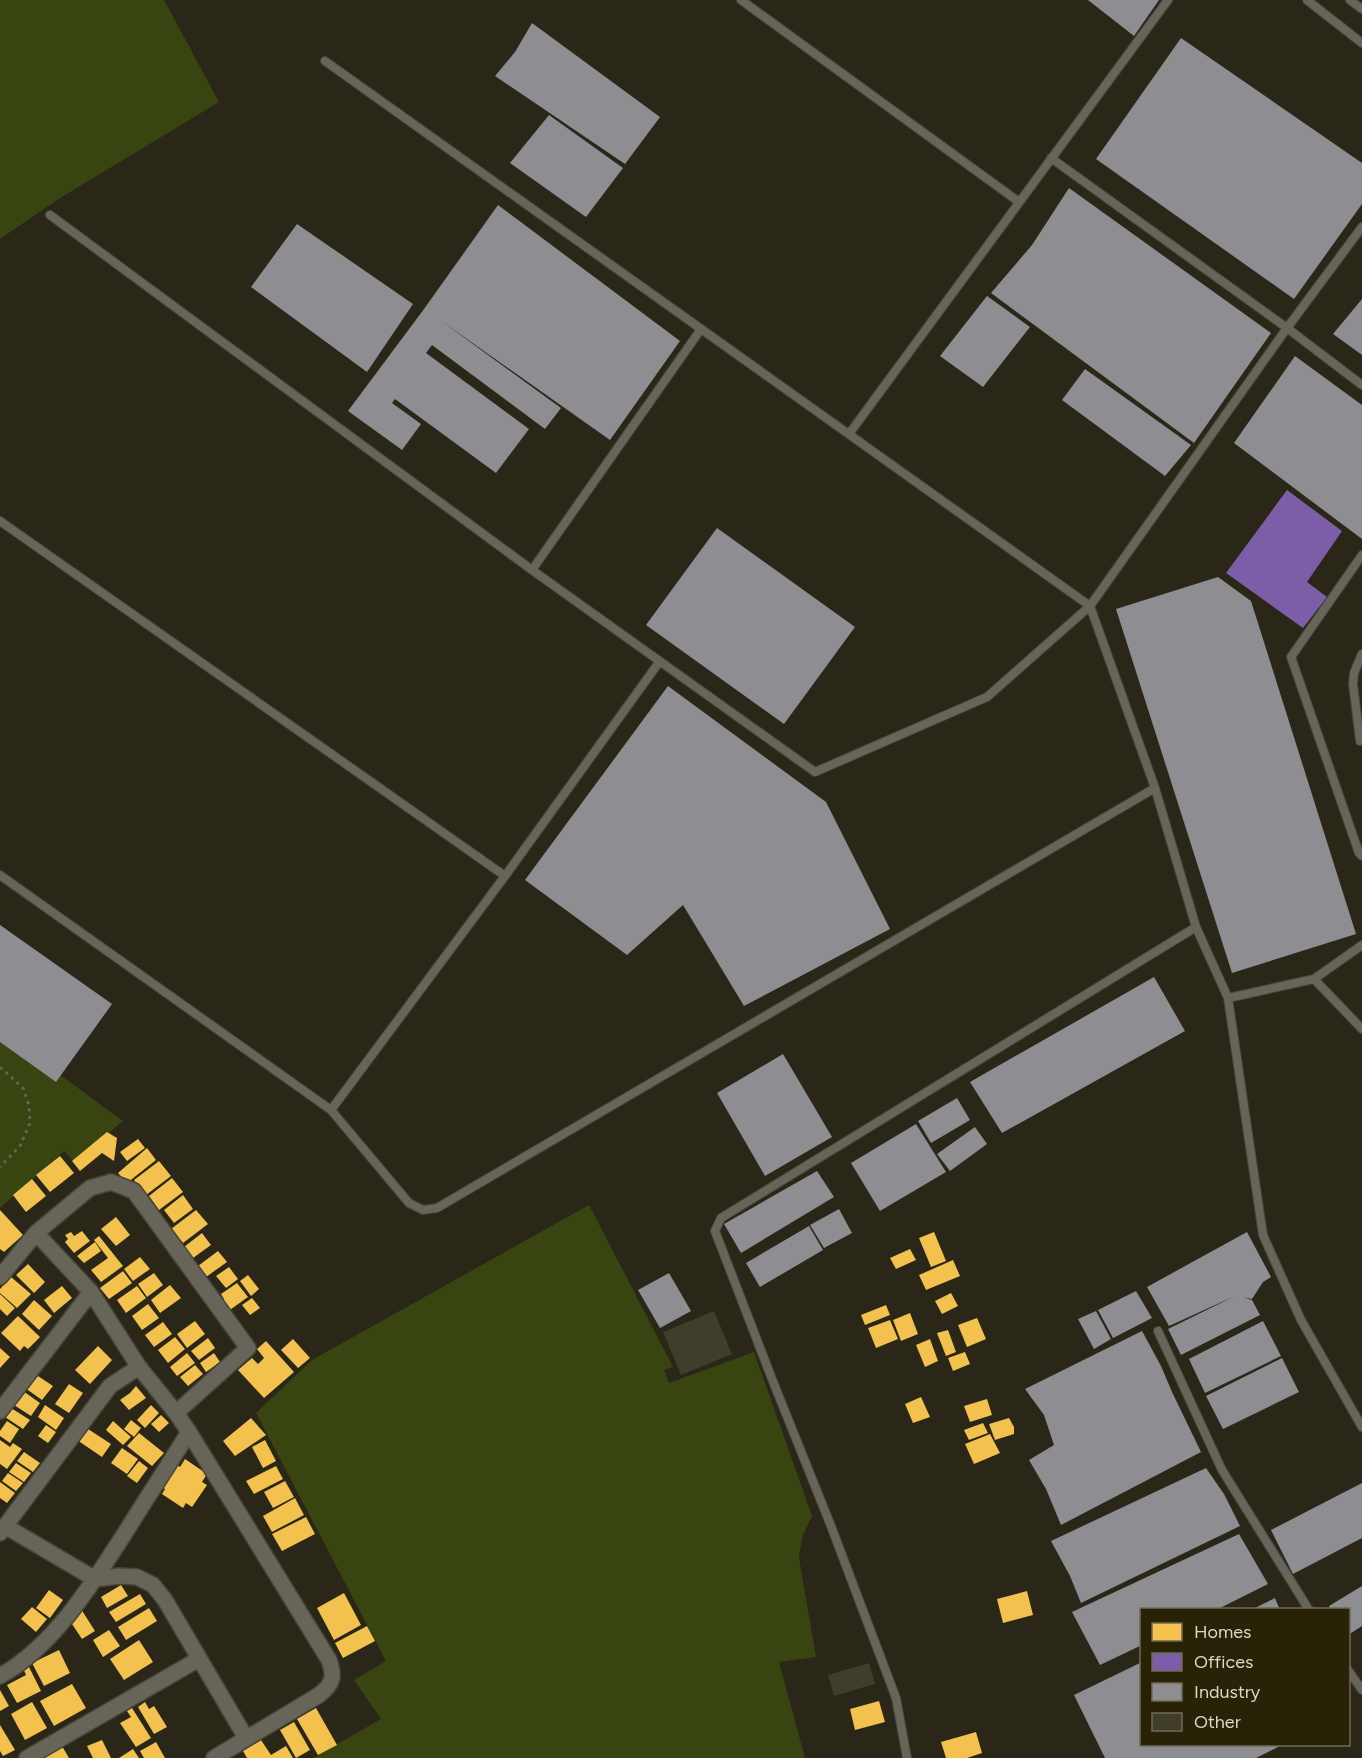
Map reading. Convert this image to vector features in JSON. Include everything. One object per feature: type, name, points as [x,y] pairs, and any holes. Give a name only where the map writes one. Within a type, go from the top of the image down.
[{"type":"street","points":[[0,1276],[36,1233],[90,1188],[111,1182],[134,1191],[248,1348],[176,1413]]},
{"type":"street","points":[[36,1233],[91,1292],[140,1367],[189,1432],[333,1669],[332,1680],[327,1689],[319,1695],[214,1758]]},
{"type":"street","points":[[0,1411],[91,1292]]},
{"type":"street","points":[[140,1367],[110,1386],[3,1529],[95,1579],[119,1575],[137,1577],[153,1585],[165,1600],[246,1738]]},
{"type":"street","points":[[0,1676],[18,1666],[58,1627],[95,1579],[189,1432]]},
{"type":"street","points":[[27,1758],[199,1659]]},
{"type":"lane","points":[[741,0],[1019,202]]},
{"type":"lane","points":[[849,434],[1168,0]]},
{"type":"lane","points":[[1307,0],[1362,43]]},
{"type":"lane","points":[[1350,0],[1362,9]]},
{"type":"lane","points":[[325,61],[1090,606],[1155,788],[1197,927],[1228,998],[1263,1235],[1301,1320],[1362,1427]]},
{"type":"lane","points":[[1051,158],[1287,328],[1362,385]]},
{"type":"lane","points":[[50,215],[532,570],[815,772],[987,697],[1090,606],[1287,328],[1362,227]]},
{"type":"lane","points":[[532,570],[701,328]]},
{"type":"lane","points":[[0,521],[505,876]]},
{"type":"lane","points":[[1362,555],[1291,657],[1359,853],[1362,856]]},
{"type":"lane","points":[[1360,741],[1353,684],[1354,673],[1362,654]]},
{"type":"lane","points":[[331,1110],[505,876],[660,661]]},
{"type":"lane","points":[[0,875],[331,1110],[409,1203],[423,1210],[437,1208],[1155,788]]},
{"type":"lane","points":[[907,1758],[896,1698],[836,1537],[715,1231],[720,1218],[1197,927]]},
{"type":"lane","points":[[1228,998],[1314,979],[1362,945]]},
{"type":"lane","points":[[1314,979],[1362,1029]]},
{"type":"lane","points":[[1158,1331],[1222,1470],[1308,1608]]},
{"type":"lane","points":[[1350,1673],[1362,1690]]},
{"type":"path","points":[[0,1067],[22,1088],[29,1105],[30,1123],[20,1146],[0,1167]]},
{"type":"green space","points":[[0,0],[164,0],[219,102],[57,200],[0,239]]},
{"type":"green space","points":[[0,1031],[123,1121],[74,1162],[64,1151],[0,1208]]},
{"type":"green space","points":[[589,1205],[673,1367],[664,1370],[669,1383],[754,1352],[812,1516],[802,1537],[799,1558],[816,1657],[779,1662],[805,1758],[313,1758],[381,1719],[354,1680],[386,1661],[256,1413],[312,1360]]},
{"type":"building: Homes","points":[[107,1132],[117,1138],[114,1161],[102,1153],[80,1171],[72,1161]]},
{"type":"building: Homes","points":[[138,1139],[145,1148],[127,1161],[120,1152]]},
{"type":"building: Homes","points":[[147,1148],[156,1160],[127,1183],[118,1173]]},
{"type":"building: Homes","points":[[60,1156],[74,1173],[50,1192],[36,1175]]},
{"type":"building: Homes","points":[[159,1161],[171,1176],[146,1195],[134,1180]]},
{"type":"building: Homes","points":[[172,1178],[183,1192],[159,1210],[149,1196]]},
{"type":"building: Homes","points":[[32,1179],[46,1196],[26,1212],[13,1195]]},
{"type":"building: Homes","points":[[183,1195],[193,1209],[174,1223],[164,1210]]},
{"type":"building: Homes","points":[[0,1210],[23,1235],[4,1252],[0,1249]]},
{"type":"building: Homes","points":[[196,1210],[208,1224],[183,1243],[171,1229]]},
{"type":"building: Homes","points":[[116,1217],[130,1235],[116,1246],[101,1229]]},
{"type":"building: Homes","points":[[82,1231],[90,1241],[74,1253],[65,1242],[68,1239],[65,1235],[71,1232],[74,1236]]},
{"type":"building: Homes","points":[[934,1232],[946,1261],[931,1267],[919,1238]]},
{"type":"building: Homes","points":[[202,1233],[211,1245],[193,1258],[184,1247]]},
{"type":"building: Homes","points":[[99,1236],[123,1266],[101,1282],[91,1270],[108,1258],[94,1240]]},
{"type":"building: Homes","points":[[95,1242],[101,1251],[84,1263],[77,1256]]},
{"type":"building: Homes","points":[[910,1249],[916,1260],[896,1269],[890,1258]]},
{"type":"building: Homes","points":[[218,1251],[227,1262],[206,1277],[198,1266]]},
{"type":"building: Homes","points":[[140,1257],[150,1269],[133,1281],[124,1269]]},
{"type":"building: Homes","points":[[953,1260],[960,1276],[926,1290],[919,1275]]},
{"type":"building: Homes","points":[[28,1264],[45,1282],[34,1293],[16,1275]]},
{"type":"building: Homes","points":[[229,1267],[238,1279],[226,1288],[216,1276]]},
{"type":"building: Homes","points":[[123,1271],[132,1283],[109,1299],[100,1288]]},
{"type":"building: Homes","points":[[154,1273],[163,1285],[147,1297],[138,1284]]},
{"type":"building: Homes","points":[[248,1275],[259,1289],[251,1296],[240,1281]]},
{"type":"building: Homes","points":[[11,1277],[31,1294],[17,1308],[0,1293],[0,1289]]},
{"type":"building: Homes","points":[[237,1283],[248,1297],[227,1312],[219,1303],[224,1299],[221,1294]]},
{"type":"building: Homes","points":[[170,1285],[181,1298],[160,1313],[151,1300]]},
{"type":"building: Homes","points":[[62,1286],[72,1298],[54,1313],[44,1300]]},
{"type":"building: Homes","points":[[137,1286],[146,1298],[126,1313],[117,1300]]},
{"type":"building: Homes","points":[[951,1293],[958,1306],[942,1314],[935,1301]]},
{"type":"building: Homes","points":[[0,1294],[15,1308],[7,1316],[0,1309]]},
{"type":"building: Homes","points":[[252,1298],[260,1308],[250,1315],[242,1305]]},
{"type":"building: Homes","points":[[34,1300],[52,1316],[39,1330],[22,1314]]},
{"type":"building: Homes","points":[[148,1304],[159,1318],[142,1330],[132,1316]]},
{"type":"building: Homes","points":[[886,1305],[890,1315],[865,1325],[861,1315]]},
{"type":"building: Homes","points":[[910,1313],[918,1334],[901,1341],[893,1320]]},
{"type":"building: Homes","points":[[18,1316],[40,1337],[28,1349],[24,1346],[20,1351],[1,1333]]},
{"type":"building: Homes","points":[[977,1318],[986,1339],[967,1347],[958,1325]]},
{"type":"building: Homes","points":[[890,1320],[898,1339],[876,1348],[868,1328]]},
{"type":"building: Homes","points":[[195,1321],[205,1334],[187,1348],[177,1334]]},
{"type":"building: Homes","points":[[163,1322],[172,1334],[154,1347],[145,1335]]},
{"type":"building: Homes","points":[[948,1330],[956,1352],[946,1356],[937,1333]]},
{"type":"building: Homes","points":[[175,1337],[185,1349],[168,1363],[158,1350]]},
{"type":"building: Homes","points":[[208,1338],[215,1348],[199,1360],[191,1351]]},
{"type":"building: Homes","points":[[293,1339],[310,1358],[298,1368],[281,1350]]},
{"type":"building: Homes","points":[[930,1339],[938,1361],[925,1367],[916,1345]]},
{"type":"building: Homes","points":[[266,1341],[294,1372],[264,1398],[238,1370],[252,1358],[258,1364],[264,1358],[257,1349]]},
{"type":"building: Homes","points":[[98,1346],[112,1360],[90,1384],[75,1370]]},
{"type":"building: Homes","points":[[0,1348],[10,1357],[0,1368]]},
{"type":"building: Homes","points":[[965,1352],[970,1364],[953,1371],[948,1358]]},
{"type":"building: Homes","points":[[187,1353],[195,1363],[177,1376],[170,1367]]},
{"type":"building: Homes","points":[[214,1353],[220,1362],[206,1372],[200,1363]]},
{"type":"building: Homes","points":[[195,1365],[203,1374],[188,1386],[180,1377]]},
{"type":"building: Homes","points":[[35,1374],[53,1386],[42,1400],[25,1388]]},
{"type":"building: Homes","points":[[69,1384],[83,1393],[69,1413],[55,1404]]},
{"type":"building: Homes","points":[[136,1386],[146,1398],[129,1410],[120,1400]]},
{"type":"building: Homes","points":[[23,1391],[40,1403],[31,1416],[14,1405]]},
{"type":"building: Homes","points":[[921,1397],[930,1417],[913,1423],[905,1404]]},
{"type":"building: Homes","points":[[987,1399],[992,1415],[970,1422],[964,1406]]},
{"type":"building: Homes","points":[[45,1405],[64,1418],[56,1430],[38,1417]]},
{"type":"building: Homes","points":[[151,1405],[159,1413],[145,1428],[137,1420]]},
{"type":"building: Homes","points":[[11,1408],[30,1420],[23,1429],[5,1417]]},
{"type":"building: Homes","points":[[161,1415],[169,1423],[159,1432],[151,1424]]},
{"type":"building: Homes","points":[[251,1418],[266,1435],[235,1456],[223,1441]]},
{"type":"building: Homes","points":[[1009,1418],[1014,1427],[1014,1434],[995,1440],[989,1424]]},
{"type":"building: Homes","points":[[131,1420],[141,1428],[134,1437],[124,1429]]},
{"type":"building: Homes","points":[[7,1421],[19,1429],[10,1443],[0,1436],[0,1431]]},
{"type":"building: Homes","points":[[113,1421],[131,1437],[123,1445],[106,1430]]},
{"type":"building: Homes","points":[[983,1423],[988,1433],[969,1440],[964,1430]]},
{"type":"building: Homes","points":[[46,1425],[56,1432],[48,1443],[38,1436]]},
{"type":"building: Homes","points":[[85,1427],[111,1444],[102,1457],[77,1440]]},
{"type":"building: Homes","points":[[139,1433],[164,1453],[152,1466],[127,1446]]},
{"type":"building: Homes","points":[[990,1434],[1000,1453],[974,1464],[965,1444]]},
{"type":"building: Homes","points":[[0,1440],[10,1447],[13,1443],[22,1449],[7,1469],[0,1464]]},
{"type":"building: Homes","points":[[265,1440],[276,1461],[263,1468],[252,1447]]},
{"type":"building: Homes","points":[[122,1448],[138,1459],[127,1474],[111,1463]]},
{"type":"building: Homes","points":[[24,1452],[40,1463],[33,1472],[17,1461]]},
{"type":"building: Homes","points":[[185,1459],[207,1474],[202,1482],[207,1485],[192,1507],[186,1503],[183,1508],[162,1494],[165,1489],[160,1485],[176,1464],[180,1467]]},
{"type":"building: Homes","points":[[139,1461],[148,1468],[137,1483],[127,1476]]},
{"type":"building: Homes","points":[[16,1463],[31,1473],[24,1482],[9,1472]]},
{"type":"building: Homes","points":[[276,1466],[283,1479],[254,1494],[246,1481]]},
{"type":"building: Homes","points":[[8,1473],[23,1483],[16,1491],[2,1481]]},
{"type":"building: Homes","points":[[285,1481],[294,1497],[273,1508],[264,1492]]},
{"type":"building: Homes","points":[[0,1482],[15,1493],[7,1503],[0,1498]]},
{"type":"building: Homes","points":[[295,1498],[304,1515],[272,1532],[263,1516]]},
{"type":"building: Homes","points":[[306,1517],[315,1534],[282,1551],[272,1534]]},
{"type":"building: Homes","points":[[121,1585],[128,1596],[107,1608],[101,1597]]},
{"type":"building: Homes","points":[[49,1590],[63,1600],[50,1618],[36,1608]]},
{"type":"building: Homes","points":[[1027,1591],[1033,1615],[1003,1623],[997,1599]]},
{"type":"building: Homes","points":[[344,1593],[361,1625],[334,1640],[317,1608]]},
{"type":"building: Homes","points":[[140,1594],[146,1604],[116,1622],[109,1612]]},
{"type":"building: Homes","points":[[32,1607],[47,1619],[36,1632],[21,1619]]},
{"type":"building: Homes","points":[[149,1608],[157,1621],[126,1640],[118,1627]]},
{"type":"building: Homes","points":[[81,1609],[95,1631],[82,1639],[68,1618]]},
{"type":"building: Homes","points":[[367,1626],[375,1641],[343,1658],[335,1643]]},
{"type":"building: Homes","points":[[109,1630],[120,1646],[103,1657],[93,1640]]},
{"type":"building: Homes","points":[[139,1640],[153,1662],[124,1680],[110,1659]]},
{"type":"building: Homes","points":[[59,1650],[70,1673],[44,1686],[32,1663]]},
{"type":"building: Homes","points":[[28,1665],[41,1691],[17,1703],[7,1685],[26,1675],[23,1668]]},
{"type":"building: Homes","points":[[72,1684],[86,1708],[54,1726],[40,1701]]},
{"type":"building: Homes","points":[[0,1690],[9,1706],[0,1711]]},
{"type":"building: Homes","points":[[879,1701],[885,1722],[855,1730],[850,1709]]},
{"type":"building: Homes","points":[[32,1702],[47,1728],[25,1740],[11,1714]]},
{"type":"building: Homes","points":[[145,1702],[149,1709],[154,1706],[167,1727],[154,1734],[138,1707]]},
{"type":"building: Homes","points":[[132,1708],[151,1738],[136,1747],[120,1723],[131,1717],[127,1711]]},
{"type":"building: Homes","points":[[316,1708],[337,1745],[318,1755],[297,1719]]},
{"type":"building: Homes","points":[[294,1722],[310,1750],[296,1758],[280,1730]]},
{"type":"building: Homes","points":[[0,1725],[15,1750],[3,1756],[0,1751]]},
{"type":"building: Homes","points":[[976,1732],[982,1753],[967,1758],[946,1758],[941,1742]]},
{"type":"building: Homes","points":[[102,1740],[111,1758],[93,1758],[87,1746]]},
{"type":"building: Homes","points":[[261,1740],[271,1755],[286,1746],[293,1758],[247,1758],[243,1751]]},
{"type":"building: Homes","points":[[156,1742],[165,1758],[144,1758],[140,1751]]},
{"type":"building: Homes","points":[[62,1746],[69,1758],[46,1758],[44,1755]]},
{"type":"building: Homes","points":[[133,1749],[139,1758],[119,1758]]},
{"type":"building: Offices","points":[[1287,490],[1342,531],[1307,582],[1327,597],[1303,628],[1226,573]]},
{"type":"building: Industry","points":[[1088,0],[1159,0],[1134,36]]},
{"type":"building: Industry","points":[[532,23],[660,117],[625,164],[495,76],[515,52]]},
{"type":"building: Industry","points":[[1181,38],[1362,163],[1362,204],[1294,299],[1096,159]]},
{"type":"building: Industry","points":[[549,115],[623,168],[586,217],[510,163]]},
{"type":"building: Industry","points":[[1069,188],[1271,333],[1194,443],[991,293],[1032,245]]},
{"type":"building: Industry","points":[[498,205],[680,341],[610,440],[440,320],[561,408],[545,429],[432,345],[426,353],[529,429],[496,473],[395,399],[392,403],[421,424],[402,450],[348,411]]},
{"type":"building: Industry","points":[[297,224],[413,304],[367,372],[251,287]]},
{"type":"building: Industry","points":[[987,296],[1030,327],[983,387],[940,356]]},
{"type":"building: Industry","points":[[1362,299],[1362,355],[1333,334]]},
{"type":"building: Industry","points":[[1295,356],[1362,405],[1362,539],[1234,443]]},
{"type":"building: Industry","points":[[1085,369],[1191,445],[1165,476],[1062,400]]},
{"type":"building: Industry","points":[[717,528],[855,627],[784,724],[646,625]]},
{"type":"building: Industry","points":[[1218,577],[1251,601],[1356,934],[1232,973],[1116,609]]},
{"type":"building: Industry","points":[[668,686],[826,802],[890,929],[744,1006],[683,905],[627,955],[525,880]]},
{"type":"building: Industry","points":[[0,925],[112,1004],[56,1082],[0,1042]]},
{"type":"building: Industry","points":[[1154,977],[1185,1031],[1002,1133],[970,1082]]},
{"type":"building: Industry","points":[[783,1054],[832,1137],[765,1176],[717,1093]]},
{"type":"building: Industry","points":[[957,1098],[970,1120],[931,1143],[918,1121]]},
{"type":"building: Industry","points":[[916,1124],[946,1172],[880,1211],[851,1163]]},
{"type":"building: Industry","points":[[975,1127],[987,1144],[950,1171],[937,1154]]},
{"type":"building: Industry","points":[[817,1171],[834,1197],[741,1253],[724,1224]]},
{"type":"building: Industry","points":[[839,1209],[852,1233],[824,1248],[810,1225]]},
{"type":"building: Industry","points":[[809,1226],[823,1250],[760,1287],[746,1263]]},
{"type":"building: Industry","points":[[1247,1232],[1271,1277],[1263,1282],[1252,1299],[1243,1297],[1252,1300],[1260,1315],[1181,1355],[1168,1329],[1235,1296],[1169,1326],[1147,1287]]},
{"type":"building: Industry","points":[[669,1273],[691,1311],[660,1328],[638,1290]]},
{"type":"building: Industry","points":[[1136,1291],[1152,1318],[1113,1338],[1098,1310]]},
{"type":"building: Industry","points":[[1096,1311],[1111,1339],[1094,1349],[1078,1319]]},
{"type":"building: Industry","points":[[1263,1321],[1281,1356],[1205,1393],[1189,1359]]},
{"type":"building: Industry","points":[[1142,1331],[1201,1452],[1061,1525],[1046,1489],[1029,1460],[1054,1445],[1044,1415],[1025,1389]]},
{"type":"building: Industry","points":[[1282,1358],[1299,1392],[1223,1429],[1206,1396]]},
{"type":"building: Industry","points":[[1206,1468],[1224,1494],[1240,1526],[1081,1603],[1070,1576],[1051,1541]]},
{"type":"building: Industry","points":[[1362,1483],[1362,1538],[1293,1574],[1271,1530]]},
{"type":"building: Industry","points":[[1239,1534],[1268,1584],[1220,1608],[1140,1608],[1140,1646],[1100,1665],[1072,1612]]},
{"type":"building: Industry","points":[[1362,1586],[1362,1626],[1350,1634],[1350,1608],[1330,1608],[1329,1606]]},
{"type":"building: Industry","points":[[1275,1598],[1279,1608],[1255,1608]]},
{"type":"building: Industry","points":[[1140,1663],[1140,1746],[1280,1746],[1256,1758],[1105,1758],[1074,1695]]},
{"type":"building: Other","points":[[714,1311],[732,1354],[681,1375],[663,1332]]},
{"type":"building: Other","points":[[869,1663],[875,1684],[834,1696],[828,1675]]}]
